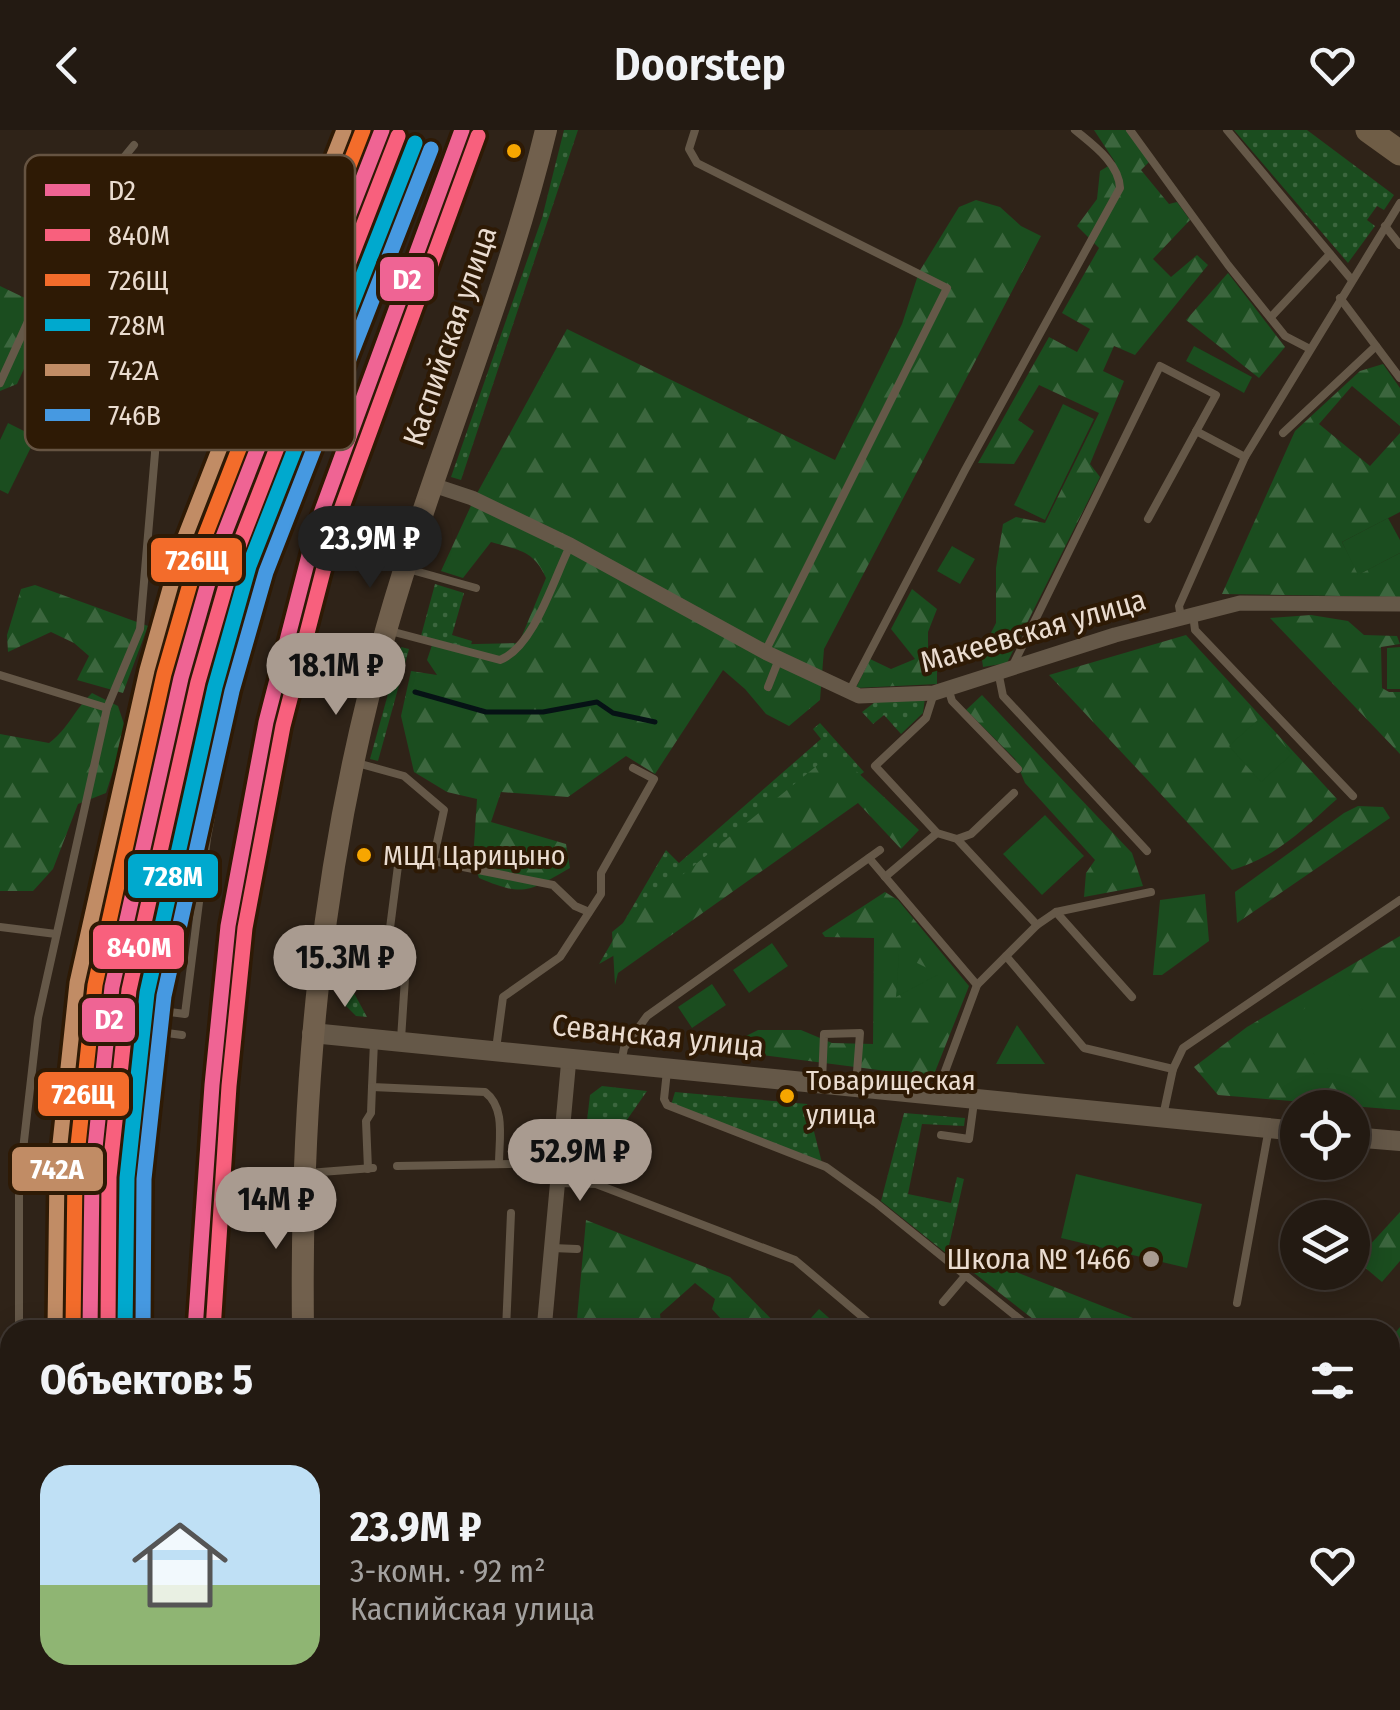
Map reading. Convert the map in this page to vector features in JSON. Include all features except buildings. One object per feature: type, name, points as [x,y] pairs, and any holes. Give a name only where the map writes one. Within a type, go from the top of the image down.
[{"type":"main road","name":"Каспийская улица","points":[[302,1320],[302,1173],[312,1033],[341,820],[404,568],[514,246],[546,130]]},
{"type":"main road","points":[[1368,130],[1400,153]]},
{"type":"street","name":"Макеевская улица","points":[[430,484],[472,498],[570,545],[597,552],[855,699],[941,690],[1187,615],[1240,603],[1400,604]]},
{"type":"street","name":"Севанская улица","points":[[312,1033],[1280,1129]]},
{"type":"street","points":[[545,1320],[569,1058]]},
{"type":"street","points":[[1370,1138],[1400,1141]]},
{"type":"lane","points":[[695,130],[689,149],[697,163],[947,288],[772,655],[768,686]]},
{"type":"lane","points":[[855,699],[944,508],[1120,188],[1102,153],[1075,130]]},
{"type":"lane","points":[[1130,130],[1228,266],[1285,336],[1310,349]]},
{"type":"lane","points":[[1227,130],[1351,278]]},
{"type":"lane","points":[[126,155],[134,145]]},
{"type":"lane","points":[[1353,796],[1195,630],[1179,606],[1245,457],[1400,203]]},
{"type":"lane","points":[[1385,226],[1400,245]]},
{"type":"lane","points":[[1271,317],[1330,254]]},
{"type":"lane","points":[[1340,298],[1400,378]]},
{"type":"lane","points":[[0,383],[25,328]]},
{"type":"lane","points":[[1283,434],[1376,346]]},
{"type":"lane","points":[[1147,851],[1003,696],[1005,670],[1160,366],[1216,395],[1148,519]]},
{"type":"lane","points":[[1196,431],[1245,457]]},
{"type":"lane","points":[[19,1320],[20,1185],[38,1018],[107,708],[140,629],[155,450]]},
{"type":"lane","points":[[386,630],[500,660],[523,646],[570,545]]},
{"type":"lane","points":[[404,568],[476,588]]},
{"type":"lane","points":[[0,675],[107,708]]},
{"type":"lane","points":[[1018,769],[941,690],[926,718],[875,766],[937,833],[956,839],[1036,925]]},
{"type":"lane","points":[[353,762],[404,776],[444,810],[434,861]]},
{"type":"lane","points":[[496,1050],[503,997],[560,957],[601,894],[601,874],[654,779],[633,768]]},
{"type":"lane","points":[[956,839],[972,834],[1014,793]]},
{"type":"lane","points":[[139,1072],[146,1009],[185,1014],[214,802]]},
{"type":"lane","points":[[885,877],[937,833]]},
{"type":"lane","points":[[621,1063],[624,1048],[648,1016],[880,850]]},
{"type":"lane","points":[[390,928],[399,858],[434,861],[553,886],[575,906],[590,912]]},
{"type":"lane","points":[[869,858],[977,985]]},
{"type":"lane","points":[[936,1093],[977,985],[1036,925],[1056,912],[1092,909],[1151,892]]},
{"type":"lane","points":[[1163,1116],[1183,1048],[1400,900]]},
{"type":"lane","points":[[1056,912],[1132,997]]},
{"type":"lane","points":[[0,927],[56,934]]},
{"type":"lane","points":[[401,1040],[407,948]]},
{"type":"lane","points":[[1006,956],[1084,1048],[1174,1069]]},
{"type":"lane","points":[[144,1030],[182,1035]]},
{"type":"lane","points":[[822,1081],[824,1034],[860,1033],[856,1085]]},
{"type":"lane","points":[[302,1173],[370,1168],[366,1120],[371,1113],[374,1038]]},
{"type":"lane","points":[[667,1067],[664,1100],[668,1105],[826,1168],[876,1203],[1021,1320]]},
{"type":"lane","points":[[372,1087],[485,1092],[499,1111],[499,1164]]},
{"type":"lane","points":[[942,1135],[969,1139],[975,1097]]},
{"type":"lane","points":[[1237,1303],[1270,1128]]},
{"type":"lane","points":[[397,1166],[561,1163]]},
{"type":"lane","points":[[559,1184],[596,1184],[795,1260],[866,1320]]},
{"type":"lane","points":[[506,1320],[510,1213]]},
{"type":"lane","points":[[552,1248],[577,1250]]},
{"type":"lane","points":[[943,1302],[966,1276]]},
{"type":"green space","points":[[564,130],[578,130],[461,480],[451,477],[542,218]]},
{"type":"green space","points":[[1094,130],[1134,130],[1150,161],[1141,170],[1169,204],[1177,202],[1190,220],[1153,259],[1171,277],[1197,255],[1208,265],[1135,355],[1114,346],[1103,371],[1124,381],[1090,464],[1100,477],[1007,663],[983,667],[981,652],[996,623],[996,568],[1003,524],[1016,517],[1045,523],[1099,413],[1039,385],[1018,420],[1034,431],[1014,464],[978,463],[1049,337],[1077,352],[1090,329],[1062,313],[1099,248],[1077,226],[1097,199],[1100,171],[1115,162]]},
{"type":"green space","points":[[1234,130],[1307,130],[1394,195],[1384,210],[1377,206],[1367,220],[1375,226],[1348,263]]},
{"type":"green space","points":[[976,200],[1000,207],[1021,226],[1041,236],[824,649],[820,700],[789,726],[766,714],[723,670],[655,774],[626,756],[568,797],[501,792],[491,822],[566,844],[570,868],[526,889],[506,888],[479,878],[473,860],[477,799],[447,792],[414,772],[401,716],[411,671],[437,675],[427,660],[432,645],[519,643],[546,578],[530,556],[491,542],[463,578],[441,571],[475,497],[567,329],[835,460],[902,324],[919,272],[959,207]]},
{"type":"green space","points":[[1228,273],[1285,347],[1259,378],[1186,320]]},
{"type":"green space","points":[[0,286],[25,298],[25,367],[17,384],[0,391]]},
{"type":"green space","points":[[1194,346],[1252,377],[1244,393],[1186,361]]},
{"type":"green space","points":[[1383,364],[1400,388],[1400,426],[1352,386],[1319,424],[1370,466],[1400,433],[1400,512],[1342,542],[1359,574],[1400,553],[1400,597],[1222,594],[1295,431],[1360,371]]},
{"type":"green space","points":[[1063,404],[1094,419],[1045,520],[1014,505]]},
{"type":"green space","points":[[8,423],[25,432],[25,450],[30,450],[8,494],[0,490],[0,440]]},
{"type":"green space","points":[[1388,518],[1400,540],[1400,553],[1358,575],[1342,542]]},
{"type":"green space","points":[[952,546],[975,559],[960,584],[937,571]]},
{"type":"green space","points":[[435,584],[464,593],[452,635],[472,641],[470,649],[421,636]]},
{"type":"green space","points":[[35,585],[148,626],[123,693],[77,680],[89,656],[51,632],[8,652],[7,635],[21,589]]},
{"type":"green space","points":[[912,589],[937,609],[928,632],[928,652],[937,653],[937,684],[856,688],[870,659],[891,669],[915,659],[891,629]]},
{"type":"green space","points":[[1311,615],[1348,621],[1364,635],[1397,636],[1400,644],[1381,647],[1382,688],[1400,692],[1400,754],[1270,618]]},
{"type":"green space","points":[[1186,635],[1337,799],[1276,850],[1232,870],[1049,675]]},
{"type":"green space","points":[[401,647],[409,649],[378,761],[370,759]]},
{"type":"green space","points":[[1400,647],[1400,689],[1387,689],[1387,648]]},
{"type":"green space","points":[[92,693],[118,706],[126,730],[106,793],[78,804],[53,869],[33,891],[0,891],[0,734],[49,743]]},
{"type":"green space","points":[[982,695],[1132,853],[1143,886],[1084,897],[1086,873],[1095,860],[1025,783],[1015,759],[966,710]]},
{"type":"green space","points":[[925,698],[923,713],[901,734],[884,715],[873,724],[862,712],[875,702]]},
{"type":"green space","points":[[1260,718],[1292,754],[1261,782],[1229,746]]},
{"type":"green space","points":[[820,723],[864,772],[636,943],[599,964],[666,850],[679,863],[821,739],[813,729]]},
{"type":"green space","points":[[835,751],[919,830],[901,849],[858,803],[618,973],[615,985],[612,932]]},
{"type":"green space","points":[[1358,806],[1383,807],[1390,818],[1237,923],[1235,892]]},
{"type":"green space","points":[[1045,815],[1084,856],[1042,895],[1003,854]]},
{"type":"green space","points":[[885,892],[898,900],[969,986],[933,1077],[738,1052],[734,1042],[758,1030],[801,1030],[832,1043],[873,1044],[874,938],[825,937],[822,933]]},
{"type":"green space","points":[[1205,894],[1209,941],[1162,975],[1153,975],[1160,900]]},
{"type":"green space","points":[[1400,936],[1400,1110],[1370,1108],[1370,1090],[1280,1090],[1280,1100],[1218,1095],[1194,1067],[1247,1027]]},
{"type":"green space","points":[[772,943],[788,966],[749,993],[733,970]]},
{"type":"green space","points":[[899,954],[939,974],[896,997]]},
{"type":"green space","points":[[347,980],[367,1017],[356,1016],[344,1004]]},
{"type":"green space","points":[[1335,980],[1376,1024],[1328,1069],[1287,1025]]},
{"type":"green space","points":[[712,984],[726,1005],[692,1028],[678,1007]]},
{"type":"green space","points":[[1017,1025],[1045,1064],[996,1064]]},
{"type":"green space","points":[[602,1086],[647,1091],[590,1173],[581,1172],[590,1095]]},
{"type":"green space","points":[[675,1092],[807,1104],[822,1163],[671,1105]]},
{"type":"green space","points":[[904,1113],[965,1118],[964,1126],[922,1124],[908,1194],[951,1203],[957,1177],[964,1179],[947,1254],[881,1201]]},
{"type":"green space","points":[[1076,1174],[1202,1204],[1187,1268],[1061,1238]]},
{"type":"green space","points":[[1400,1212],[1400,1261],[1382,1282],[1370,1272],[1370,1245]]},
{"type":"green space","points":[[586,1220],[730,1277],[772,1320],[722,1320],[712,1309],[715,1299],[695,1283],[660,1314],[661,1320],[577,1320]]},
{"type":"green space","points":[[963,1251],[1138,1320],[1034,1320],[960,1262]]},
{"type":"green space","points":[[819,1309],[831,1320],[809,1320]]},
{"type":"waterway","points":[[415,692],[486,712],[543,712],[597,702],[613,713],[655,722]]},
{"type":"railway","points":[[355,161],[367,130]]},
{"type":"railway","points":[[78,1320],[81,1176],[111,930],[168,676],[206,550],[244,450]]},
{"type":"transit line","name":"742А","points":[[334,155],[344,130]]},
{"type":"transit line","name":"726Щ","points":[[353,155],[363,130]]},
{"type":"transit line","name":"D2","points":[[355,199],[382,130]]},
{"type":"transit line","name":"D2","points":[[355,421],[462,130]]},
{"type":"transit line","name":"840М","points":[[355,247],[398,136]]},
{"type":"transit line","name":"840М","points":[[214,1320],[229,1086],[245,928],[283,726],[334,529],[478,136]]},
{"type":"transit line","name":"728М","points":[[355,296],[415,143]]},
{"type":"transit line","name":"746В","points":[[355,344],[431,149]]},
{"type":"transit line","name":"742А","points":[[55,1320],[57,1172],[77,983],[147,670],[183,542],[219,450]]},
{"type":"transit line","name":"726Щ","points":[[73,1320],[75,1174],[95,985],[164,674],[200,549],[239,450]]},
{"type":"transit line","name":"D2","points":[[90,1320],[92,1176],[112,987],[181,678],[216,555],[257,450]]},
{"type":"transit line","name":"840М","points":[[108,1320],[109,1177],[129,990],[198,682],[233,561],[276,450]]},
{"type":"transit line","name":"728М","points":[[125,1320],[127,1178],[147,993],[215,687],[249,566],[295,450]]},
{"type":"transit line","name":"746В","points":[[143,1320],[144,1179],[164,996],[232,691],[266,572],[314,450]]},
{"type":"transit line","name":"D2","points":[[196,1320],[228,926],[266,722],[317,524],[344,450]]},
{"type":"place","name":"МЦД Царицыно","points":[[364,855]]},
{"type":"place","name":"Товарищеская улица","points":[[787,1096]]},
{"type":"place","name":"Школа № 1466","points":[[1151,1259]]}]
